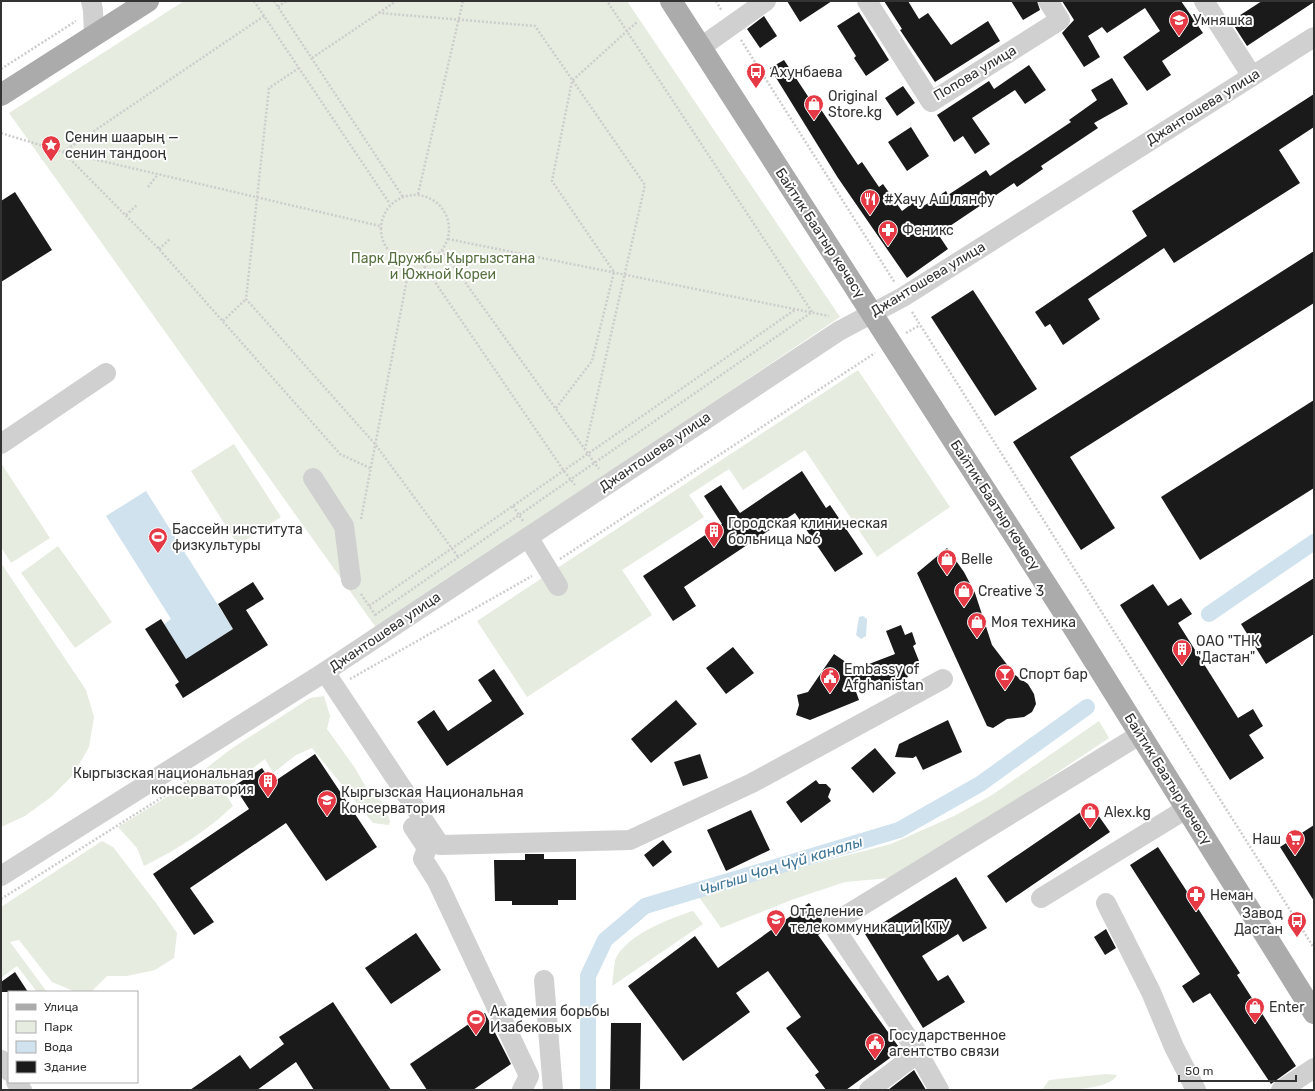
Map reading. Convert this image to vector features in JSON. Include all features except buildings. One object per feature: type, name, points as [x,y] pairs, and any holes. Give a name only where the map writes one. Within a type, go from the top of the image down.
[{"type":"main road","points":[[1,95],[148,1]]},
{"type":"main road","name":"Байтик Баатыр көчөсү","points":[[671,1],[1141,734],[1186,809],[1314,1013]]},
{"type":"street","points":[[701,47],[766,1]]},
{"type":"street","name":"Попова улица","points":[[867,1],[930,102],[1060,20],[1048,1]]},
{"type":"street","points":[[1204,1],[1252,76]]},
{"type":"street","points":[[92,5],[94,36]]},
{"type":"street","name":"Джантошева улица","points":[[1,876],[325,679],[386,631],[839,331],[903,297],[1314,37]]},
{"type":"street","points":[[1,444],[106,373]]},
{"type":"street","points":[[313,478],[344,526],[351,580]]},
{"type":"street","points":[[528,537],[558,586]]},
{"type":"street","points":[[325,679],[440,845],[630,840],[752,783],[943,680]]},
{"type":"street","points":[[325,679],[427,848],[423,859],[437,881],[528,1085]]},
{"type":"street","points":[[939,1090],[918,1053],[832,924],[1141,734]]},
{"type":"street","points":[[1041,898],[1186,809]]},
{"type":"street","points":[[1106,903],[1151,992],[1174,1047],[1196,1090]]},
{"type":"street","points":[[544,980],[553,1090]]},
{"type":"street","points":[[869,1090],[918,1053]]},
{"type":"street","points":[[1,1060],[8,1070]]},
{"type":"street","points":[[1281,1090],[1314,1068]]},
{"type":"path","points":[[254,1],[390,204]]},
{"type":"path","points":[[274,1],[403,197]]},
{"type":"path","points":[[278,7],[286,1]]},
{"type":"path","points":[[312,58],[396,1]]},
{"type":"path","points":[[418,194],[464,1]]},
{"type":"path","points":[[607,1],[812,312]]},
{"type":"path","points":[[716,1],[898,288]]},
{"type":"path","points":[[1,69],[92,5]]},
{"type":"path","points":[[379,13],[535,26],[644,185],[585,449]]},
{"type":"path","points":[[63,152],[264,16]]},
{"type":"path","points":[[556,408],[592,361],[614,272],[552,181],[572,81],[637,22]]},
{"type":"path","points":[[223,321],[246,299],[269,88],[299,68]]},
{"type":"path","points":[[1,133],[63,152],[380,226]]},
{"type":"path","points":[[63,152],[159,249],[340,454],[370,468]]},
{"type":"path","points":[[148,186],[158,174]]},
{"type":"path","points":[[418,194],[430,198],[439,204],[446,214],[449,226],[448,239],[442,250],[434,258],[422,263],[410,263],[399,260],[388,251],[382,241],[380,226],[383,214],[390,204],[403,197],[418,194]]},
{"type":"path","points":[[126,215],[137,205]]},
{"type":"path","points":[[159,249],[170,239]]},
{"type":"path","points":[[448,239],[829,316]]},
{"type":"path","points":[[442,250],[609,483]]},
{"type":"path","points":[[360,521],[410,263]]},
{"type":"path","points":[[422,263],[564,471],[586,499]]},
{"type":"path","points":[[246,299],[375,444],[459,558]]},
{"type":"path","points":[[909,307],[1314,948]]},
{"type":"path","points":[[369,606],[796,309]]},
{"type":"path","points":[[375,615],[572,480],[812,312]]},
{"type":"path","points":[[904,335],[920,325]]},
{"type":"path","points":[[325,679],[546,568],[875,353]]},
{"type":"path","points":[[351,580],[386,631]]},
{"type":"path","points":[[1,899],[208,768]]},
{"type":"green space","name":"Парк Дружбы Кыргызстана и Южной Кореи","points":[[184,1],[627,1],[840,317],[377,629],[9,113]]},
{"type":"green space","points":[[858,370],[950,507],[877,557],[805,450],[743,490],[729,469],[689,495],[704,517],[622,570],[652,615],[527,697],[477,621]]},
{"type":"green space","points":[[234,444],[281,517],[238,545],[191,471]]},
{"type":"green space","points":[[1,463],[50,538],[11,563],[1,547]]},
{"type":"green space","points":[[58,546],[112,622],[75,648],[21,573]]},
{"type":"green space","points":[[1,563],[86,690],[94,717],[89,747],[73,775],[51,797],[25,816],[1,827]]},
{"type":"green space","points":[[324,696],[330,716],[327,729],[355,768],[367,789],[384,804],[390,821],[389,825],[373,823],[312,748],[296,755],[273,773],[265,759],[223,790],[233,806],[213,824],[168,853],[144,866],[137,848],[118,827],[178,790],[231,749],[310,698]]},
{"type":"green space","points":[[1099,721],[1109,738],[953,842],[890,878],[845,882],[794,899],[721,928],[697,894],[891,844],[954,816],[992,795]]},
{"type":"green space","points":[[102,841],[113,847],[177,933],[174,958],[155,970],[127,976],[107,976],[92,991],[74,991],[52,982],[19,940],[10,942],[46,991],[36,991],[17,966],[1,978],[1,907]]},
{"type":"green space","points":[[693,911],[703,924],[612,986],[616,958],[622,949],[650,928]]},
{"type":"green space","points":[[1106,1074],[1117,1075],[1112,1080],[1095,1087],[1042,1090],[1049,1080]]},
{"type":"water","name":"Бассейн института физкультуры","points":[[146,491],[233,629],[186,659],[164,624],[171,619],[106,516]]},
{"type":"water","points":[[863,616],[867,619],[866,636],[861,639],[856,635],[859,617]]},
{"type":"waterway","name":"Чыгыш Чоң Чүй каналы","points":[[1209,614],[1314,542]]},
{"type":"waterway","name":"Чыгыш Чоң Чүй каналы","points":[[588,1090],[588,976],[605,940],[645,906],[899,830],[980,784],[1087,707]]},
{"type":"place","name":"Умняшка","points":[[1179,37]]},
{"type":"place","name":"Ахунбаева","points":[[756,89]]},
{"type":"place","name":"Original Store.kg","points":[[814,121]]},
{"type":"place","name":"Сенин шаарың — сенин тандооң","points":[[51,162]]},
{"type":"place","name":"#Хачу Аш лянфу","points":[[870,216]]},
{"type":"place","name":"Феникс","points":[[888,247]]},
{"type":"place","name":"Городская клиническая больница №6","points":[[714,548]]},
{"type":"place","name":"Бассейн института физкультуры","points":[[158,554]]},
{"type":"place","name":"Belle","points":[[947,576]]},
{"type":"place","name":"Creative 3","points":[[964,608]]},
{"type":"place","name":"Моя техника","points":[[977,639]]},
{"type":"place","name":"ОАО \"ТНК \"Дастан\"","points":[[1182,666]]},
{"type":"place","name":"Спорт бар","points":[[1005,691]]},
{"type":"place","name":"Embassy of Afghanistan","points":[[830,694]]},
{"type":"place","name":"Кыргызская национальная консерватория","points":[[268,798]]},
{"type":"place","name":"Кыргызская Национальная Консерватория","points":[[327,817]]},
{"type":"place","name":"Alex.kg","points":[[1090,829]]},
{"type":"place","name":"Наш","points":[[1295,856]]},
{"type":"place","name":"Неман","points":[[1196,912]]},
{"type":"place","name":"Отделение телекоммуникаций КТУ","points":[[776,936]]},
{"type":"place","name":"Завод Дастан","points":[[1297,938]]},
{"type":"place","name":"Enter","points":[[1255,1024]]},
{"type":"place","name":"Академия борьбы Изабековых","points":[[476,1036]]},
{"type":"place","name":"Государственное агентство связи","points":[[875,1060]]}]
